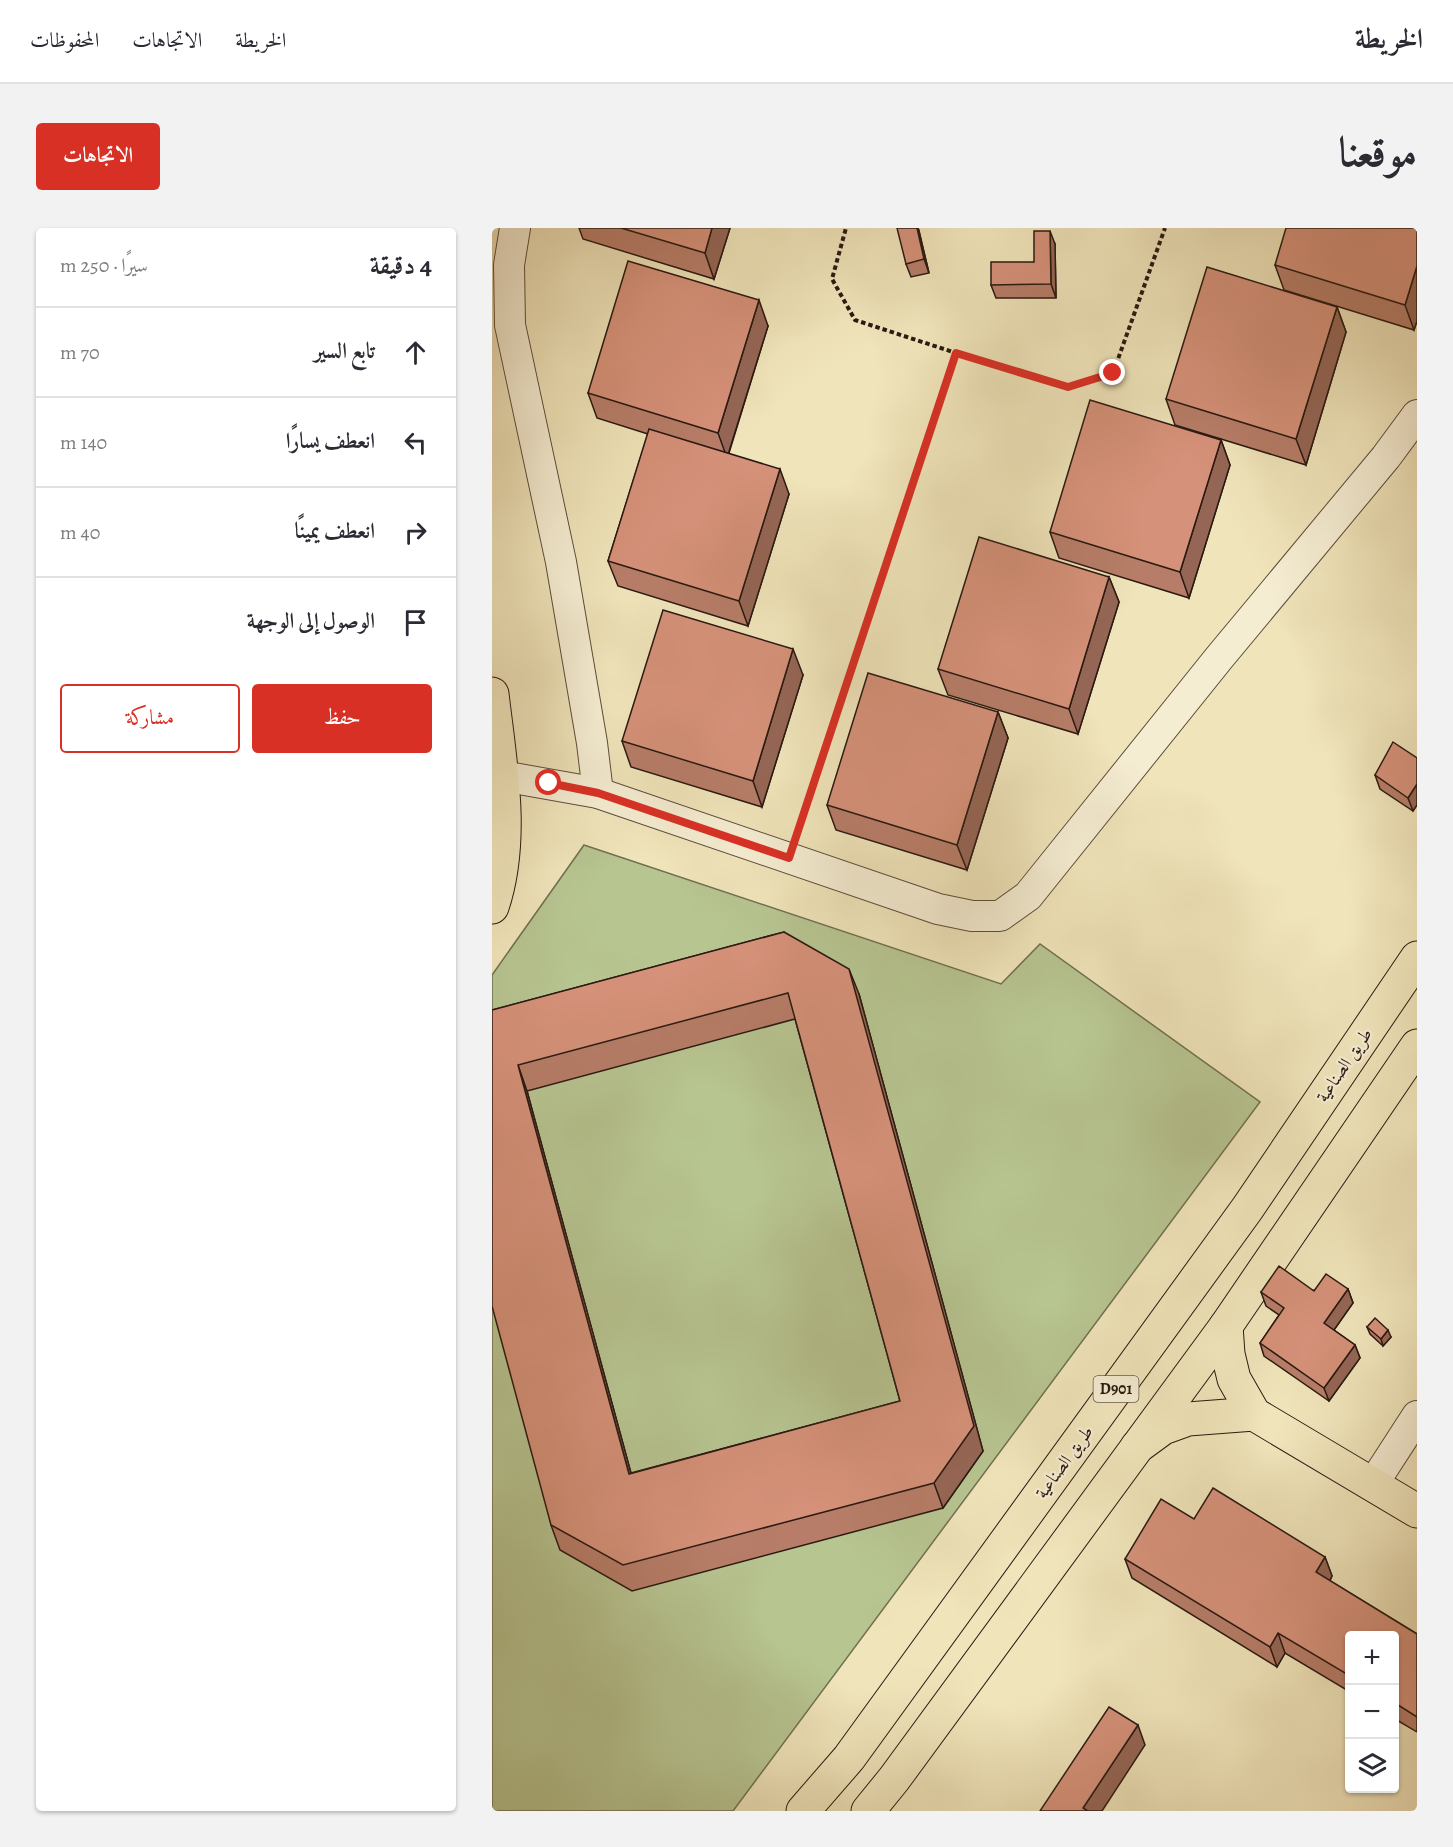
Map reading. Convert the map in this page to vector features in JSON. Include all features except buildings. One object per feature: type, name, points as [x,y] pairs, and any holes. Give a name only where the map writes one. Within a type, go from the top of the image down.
[{"type":"main road","points":[[492,694],[502,776],[504,846],[498,890],[492,907]]},
{"type":"main road","name":"طريق الصناعية","points":[[803,1811],[849,1758],[1240,1218],[1417,958]]},
{"type":"main road","name":"D901","points":[[868,1811],[894,1779],[1226,1326],[1417,1046]]},
{"type":"main road","points":[[1226,1326],[1228,1354],[1234,1379],[1254,1414],[1417,1511]]},
{"type":"main road","points":[[1137,1448],[1163,1428],[1188,1419],[1254,1414]]},
{"type":"street","points":[[515,228],[509,265],[510,325],[561,562],[592,743],[598,793]]},
{"type":"street","points":[[502,776],[598,793],[938,909],[972,916],[1000,916],[1028,896],[1417,415]]},
{"type":"street","points":[[1373,1484],[1417,1416]]},
{"type":"path","points":[[846,228],[832,279],[855,320],[1068,387],[1113,373],[1165,228]]},
{"type":"path","points":[[789,858],[956,353]]},
{"type":"green space","points":[[584,845],[1001,984],[1040,944],[1260,1102],[733,1811],[492,1811],[492,975]]},
{"type":"route","points":[[549,783],[598,793],[789,858],[956,353],[1068,387],[1113,373]]}]
